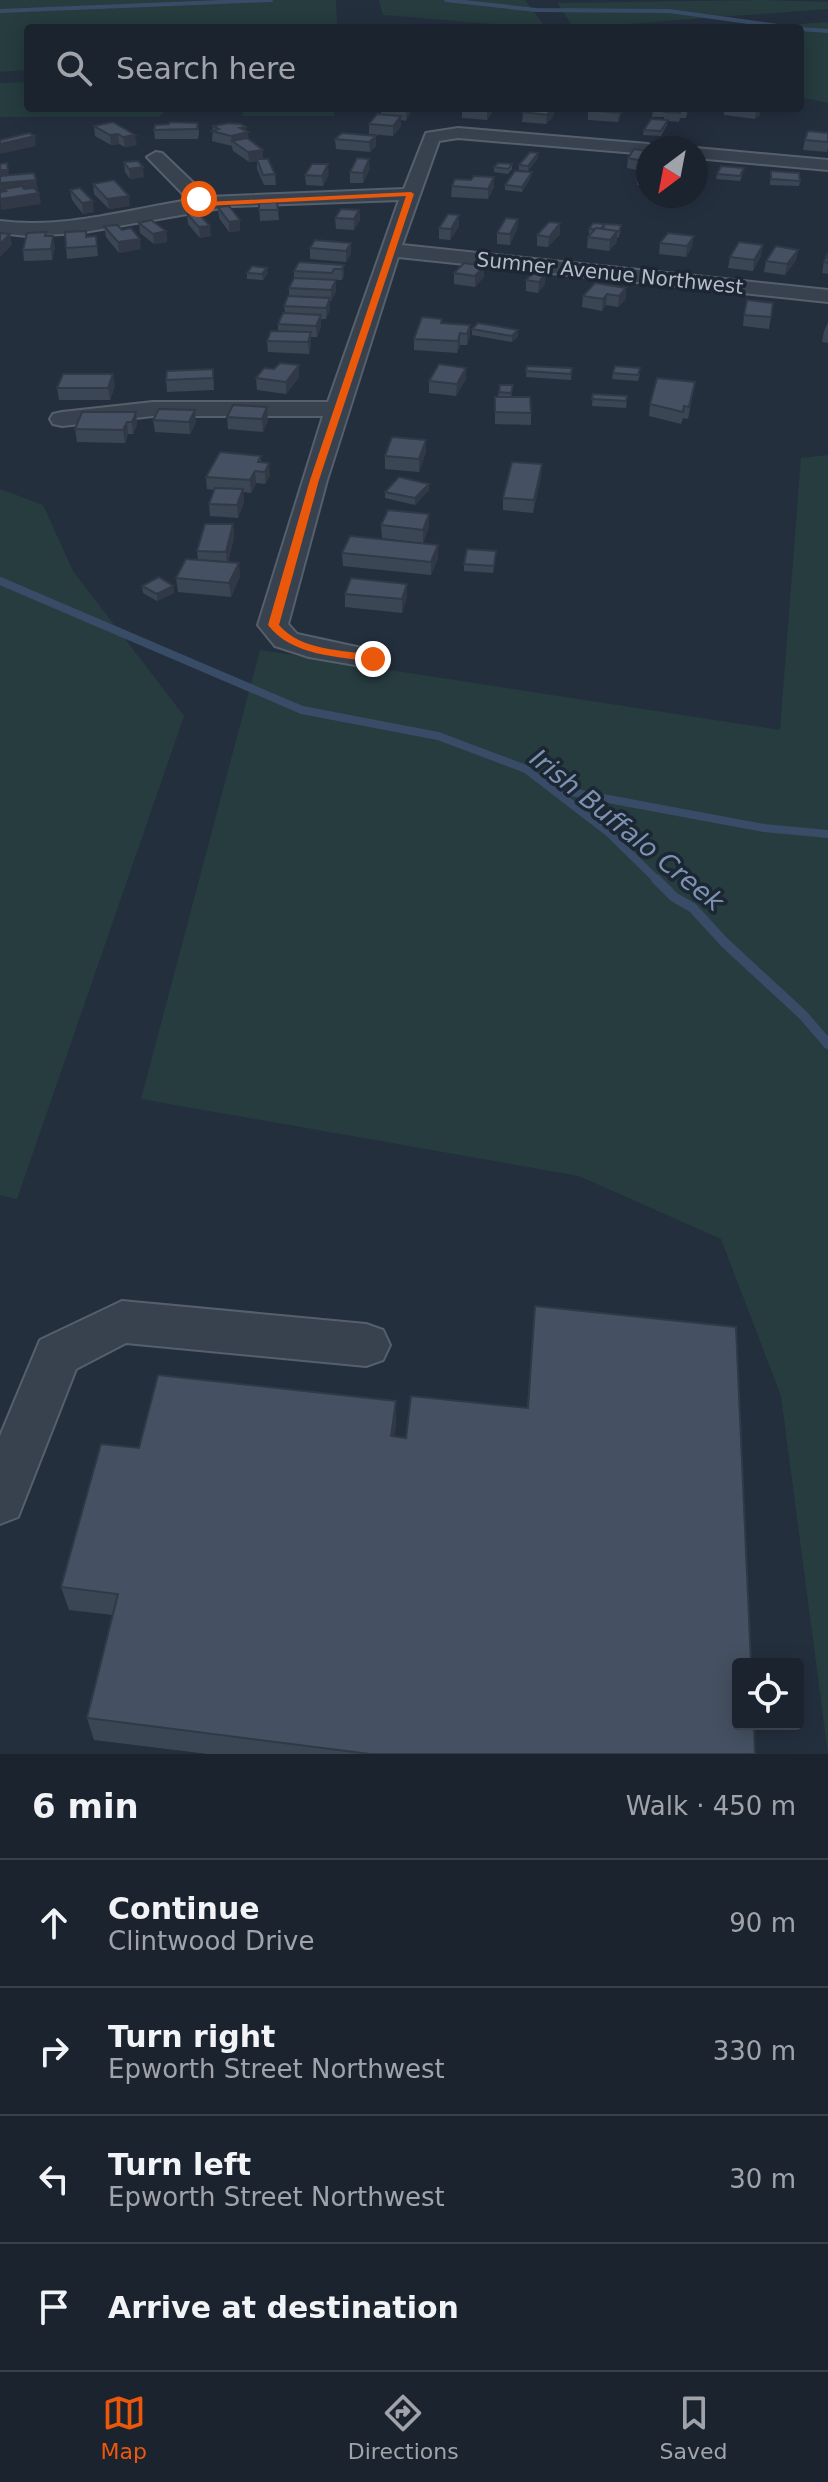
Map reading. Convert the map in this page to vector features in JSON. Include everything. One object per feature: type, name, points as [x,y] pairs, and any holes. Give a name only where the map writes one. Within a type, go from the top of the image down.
[{"type":"street","points":[[373,659],[309,648],[286,640],[273,625],[314,480],[432,137],[440,124],[475,134],[636,148]]},
{"type":"street","points":[[708,154],[828,165]]},
{"type":"street","points":[[156,157],[204,204]]},
{"type":"street","points":[[0,227],[42,231],[77,229],[204,204],[411,194]]},
{"type":"street","name":"Sumner Avenue Northwest","points":[[391,250],[828,296]]},
{"type":"street","points":[[62,419],[153,409],[338,409]]},
{"type":"street","points":[[0,1499],[57,1355],[122,1322],[366,1345]]},
{"type":"green space","points":[[0,0],[336,0],[337,24],[24,24],[24,70],[0,72]]},
{"type":"green space","points":[[379,0],[525,0],[543,24],[496,24],[383,15]]},
{"type":"green space","points":[[761,0],[828,2],[828,9],[627,24],[571,24],[557,3]]},
{"type":"green space","points":[[828,22],[828,103],[804,98],[804,24],[798,24]]},
{"type":"green space","points":[[24,82],[24,112],[164,112],[159,117],[0,117],[0,83]]},
{"type":"green space","points":[[244,112],[334,112],[334,116],[241,116]]},
{"type":"green space","points":[[828,455],[828,1754],[781,1396],[721,1239],[579,1176],[141,1099],[260,650],[780,730],[801,458]]},
{"type":"green space","points":[[0,489],[43,505],[73,571],[184,716],[17,1199],[0,1195]]},
{"type":"building","points":[[377,114],[401,116],[393,126],[369,124]]},
{"type":"building","points":[[651,119],[668,120],[661,131],[644,130]]},
{"type":"building","points":[[113,122],[135,135],[110,135],[94,126]]},
{"type":"building","points":[[198,123],[197,129],[154,130],[155,125]]},
{"type":"building","points":[[241,124],[246,127],[240,128],[248,132],[231,136],[212,131],[219,129],[213,126]]},
{"type":"building","points":[[808,131],[828,133],[828,142],[805,140]]},
{"type":"building","points":[[29,133],[35,136],[0,144],[0,140]]},
{"type":"building","points":[[342,133],[376,136],[369,142],[335,139]]},
{"type":"building","points":[[247,138],[263,150],[248,152],[232,141]]},
{"type":"building","points":[[634,149],[636,149],[636,160],[628,158]]},
{"type":"building","points":[[530,152],[538,153],[528,166],[519,165]]},
{"type":"building","points":[[357,158],[369,159],[363,173],[350,172]]},
{"type":"building","points":[[257,159],[268,159],[275,174],[263,175]]},
{"type":"building","points":[[138,161],[143,167],[129,169],[124,162]]},
{"type":"building","points":[[7,163],[8,170],[0,170],[0,164]]},
{"type":"building","points":[[498,163],[512,164],[508,169],[494,167]]},
{"type":"building","points":[[312,164],[328,164],[322,176],[305,175]]},
{"type":"building","points":[[721,166],[744,168],[740,176],[717,174]]},
{"type":"building","points":[[515,171],[532,172],[522,187],[505,185]]},
{"type":"building","points":[[771,171],[799,173],[800,181],[771,179]]},
{"type":"building","points":[[34,173],[36,180],[0,183],[0,176]]},
{"type":"building","points":[[474,176],[494,177],[488,189],[452,186],[455,179],[471,180]]},
{"type":"building","points":[[114,180],[129,196],[107,199],[93,184]]},
{"type":"building","points":[[22,186],[24,189],[34,188],[39,193],[0,199],[0,192],[6,191],[4,189]]},
{"type":"building","points":[[80,188],[93,201],[82,203],[70,190]]},
{"type":"building","points":[[277,202],[278,210],[259,210],[259,203]]},
{"type":"building","points":[[229,206],[240,220],[229,222],[218,207]]},
{"type":"building","points":[[341,209],[359,210],[354,219],[335,218]]},
{"type":"building","points":[[197,212],[210,226],[199,227],[187,214]]},
{"type":"building","points":[[448,214],[459,215],[451,229],[439,228]]},
{"type":"building","points":[[506,218],[518,219],[510,234],[497,233]]},
{"type":"building","points":[[151,220],[166,231],[153,234],[139,223]]},
{"type":"building","points":[[549,222],[560,223],[549,237],[537,235]]},
{"type":"building","points":[[593,223],[604,224],[601,229],[589,229]]},
{"type":"building","points":[[605,224],[621,225],[619,232],[603,229]]},
{"type":"building","points":[[117,225],[122,230],[131,228],[140,239],[118,242],[104,226]]},
{"type":"building","points":[[596,228],[617,231],[610,240],[588,237]]},
{"type":"building","points":[[86,231],[86,237],[96,236],[97,246],[66,248],[65,232]]},
{"type":"building","points":[[46,232],[45,236],[53,236],[51,249],[23,250],[27,233]]},
{"type":"building","points":[[0,233],[10,234],[0,244]]},
{"type":"building","points":[[668,233],[694,236],[687,246],[660,243]]},
{"type":"building","points":[[315,240],[351,243],[346,251],[310,248]]},
{"type":"building","points":[[739,242],[763,245],[754,260],[730,257]]},
{"type":"building","points":[[776,246],[798,250],[787,264],[766,261]]},
{"type":"building","points":[[299,262],[344,265],[332,273],[294,271]]},
{"type":"building","points":[[464,263],[484,266],[475,276],[454,273]]},
{"type":"building","points":[[252,266],[267,268],[262,274],[247,273]]},
{"type":"building","points":[[534,272],[546,273],[539,282],[526,280]]},
{"type":"building","points":[[294,278],[336,280],[331,290],[289,288]]},
{"type":"building","points":[[595,283],[626,288],[619,296],[607,294],[603,299],[583,296]]},
{"type":"building","points":[[288,296],[330,298],[326,308],[284,306]]},
{"type":"building","points":[[747,300],[773,303],[771,317],[744,315]]},
{"type":"building","points":[[283,313],[321,315],[316,326],[278,324]]},
{"type":"building","points":[[422,317],[442,319],[441,323],[470,325],[467,334],[460,333],[458,341],[414,339]]},
{"type":"building","points":[[478,323],[518,330],[512,336],[472,329]]},
{"type":"building","points":[[271,331],[311,332],[308,342],[267,341]]},
{"type":"building","points":[[280,363],[299,365],[286,382],[256,378],[264,368],[274,369]]},
{"type":"building","points":[[439,364],[466,368],[457,384],[429,381]]},
{"type":"building","points":[[527,366],[572,368],[571,374],[526,371]]},
{"type":"building","points":[[615,366],[640,368],[638,375],[613,373]]},
{"type":"building","points":[[213,369],[213,378],[166,380],[167,371]]},
{"type":"building","points":[[63,374],[113,374],[108,388],[57,388]]},
{"type":"building","points":[[657,378],[695,382],[689,407],[684,406],[683,412],[650,404]]},
{"type":"building","points":[[500,385],[513,385],[511,393],[499,392]]},
{"type":"building","points":[[593,394],[627,396],[626,401],[592,399]]},
{"type":"building","points":[[495,397],[530,397],[531,413],[495,412]]},
{"type":"building","points":[[233,405],[267,407],[262,419],[227,417]]},
{"type":"building","points":[[159,409],[195,410],[189,422],[153,420]]},
{"type":"building","points":[[82,412],[136,412],[132,422],[127,422],[123,430],[75,429]]},
{"type":"building","points":[[392,437],[426,440],[419,459],[385,456]]},
{"type":"building","points":[[220,452],[261,456],[258,462],[269,463],[265,472],[255,471],[250,480],[206,477]]},
{"type":"building","points":[[512,462],[542,464],[534,500],[503,498]]},
{"type":"building","points":[[399,477],[429,484],[415,498],[385,492]]},
{"type":"building","points":[[215,488],[243,489],[237,505],[209,504]]},
{"type":"building","points":[[388,510],[429,514],[423,530],[381,525]]},
{"type":"building","points":[[205,524],[233,524],[226,552],[197,551]]},
{"type":"building","points":[[350,536],[438,545],[431,562],[342,553]]},
{"type":"building","points":[[467,549],[496,551],[494,566],[464,564]]},
{"type":"building","points":[[186,559],[239,563],[229,583],[176,578]]},
{"type":"building","points":[[159,577],[173,586],[157,594],[142,586]]},
{"type":"building","points":[[351,578],[407,584],[402,599],[345,594]]},
{"type":"building","points":[[535,1306],[736,1327],[751,1658],[732,1658],[732,1730],[754,1730],[755,1754],[370,1754],[87,1718],[118,1594],[61,1587],[101,1444],[139,1448],[158,1375],[396,1401],[391,1436],[406,1438],[411,1396],[528,1408]]},
{"type":"waterway","points":[[0,11],[271,0]]},
{"type":"waterway","points":[[446,0],[536,10],[669,11],[763,24]]},
{"type":"waterway","points":[[804,29],[828,31]]},
{"type":"waterway","name":"Irish Buffalo Creek","points":[[0,581],[302,710],[438,736],[526,769],[608,832],[658,881]]},
{"type":"waterway","points":[[560,790],[764,828],[828,834]]},
{"type":"waterway","name":"Irish Buffalo Creek","points":[[658,881],[674,897],[693,908],[724,942],[803,1015],[828,1044]]},
{"type":"route","points":[[199,199],[204,204],[411,194],[314,480],[273,625],[286,640],[309,648],[373,659]]}]
